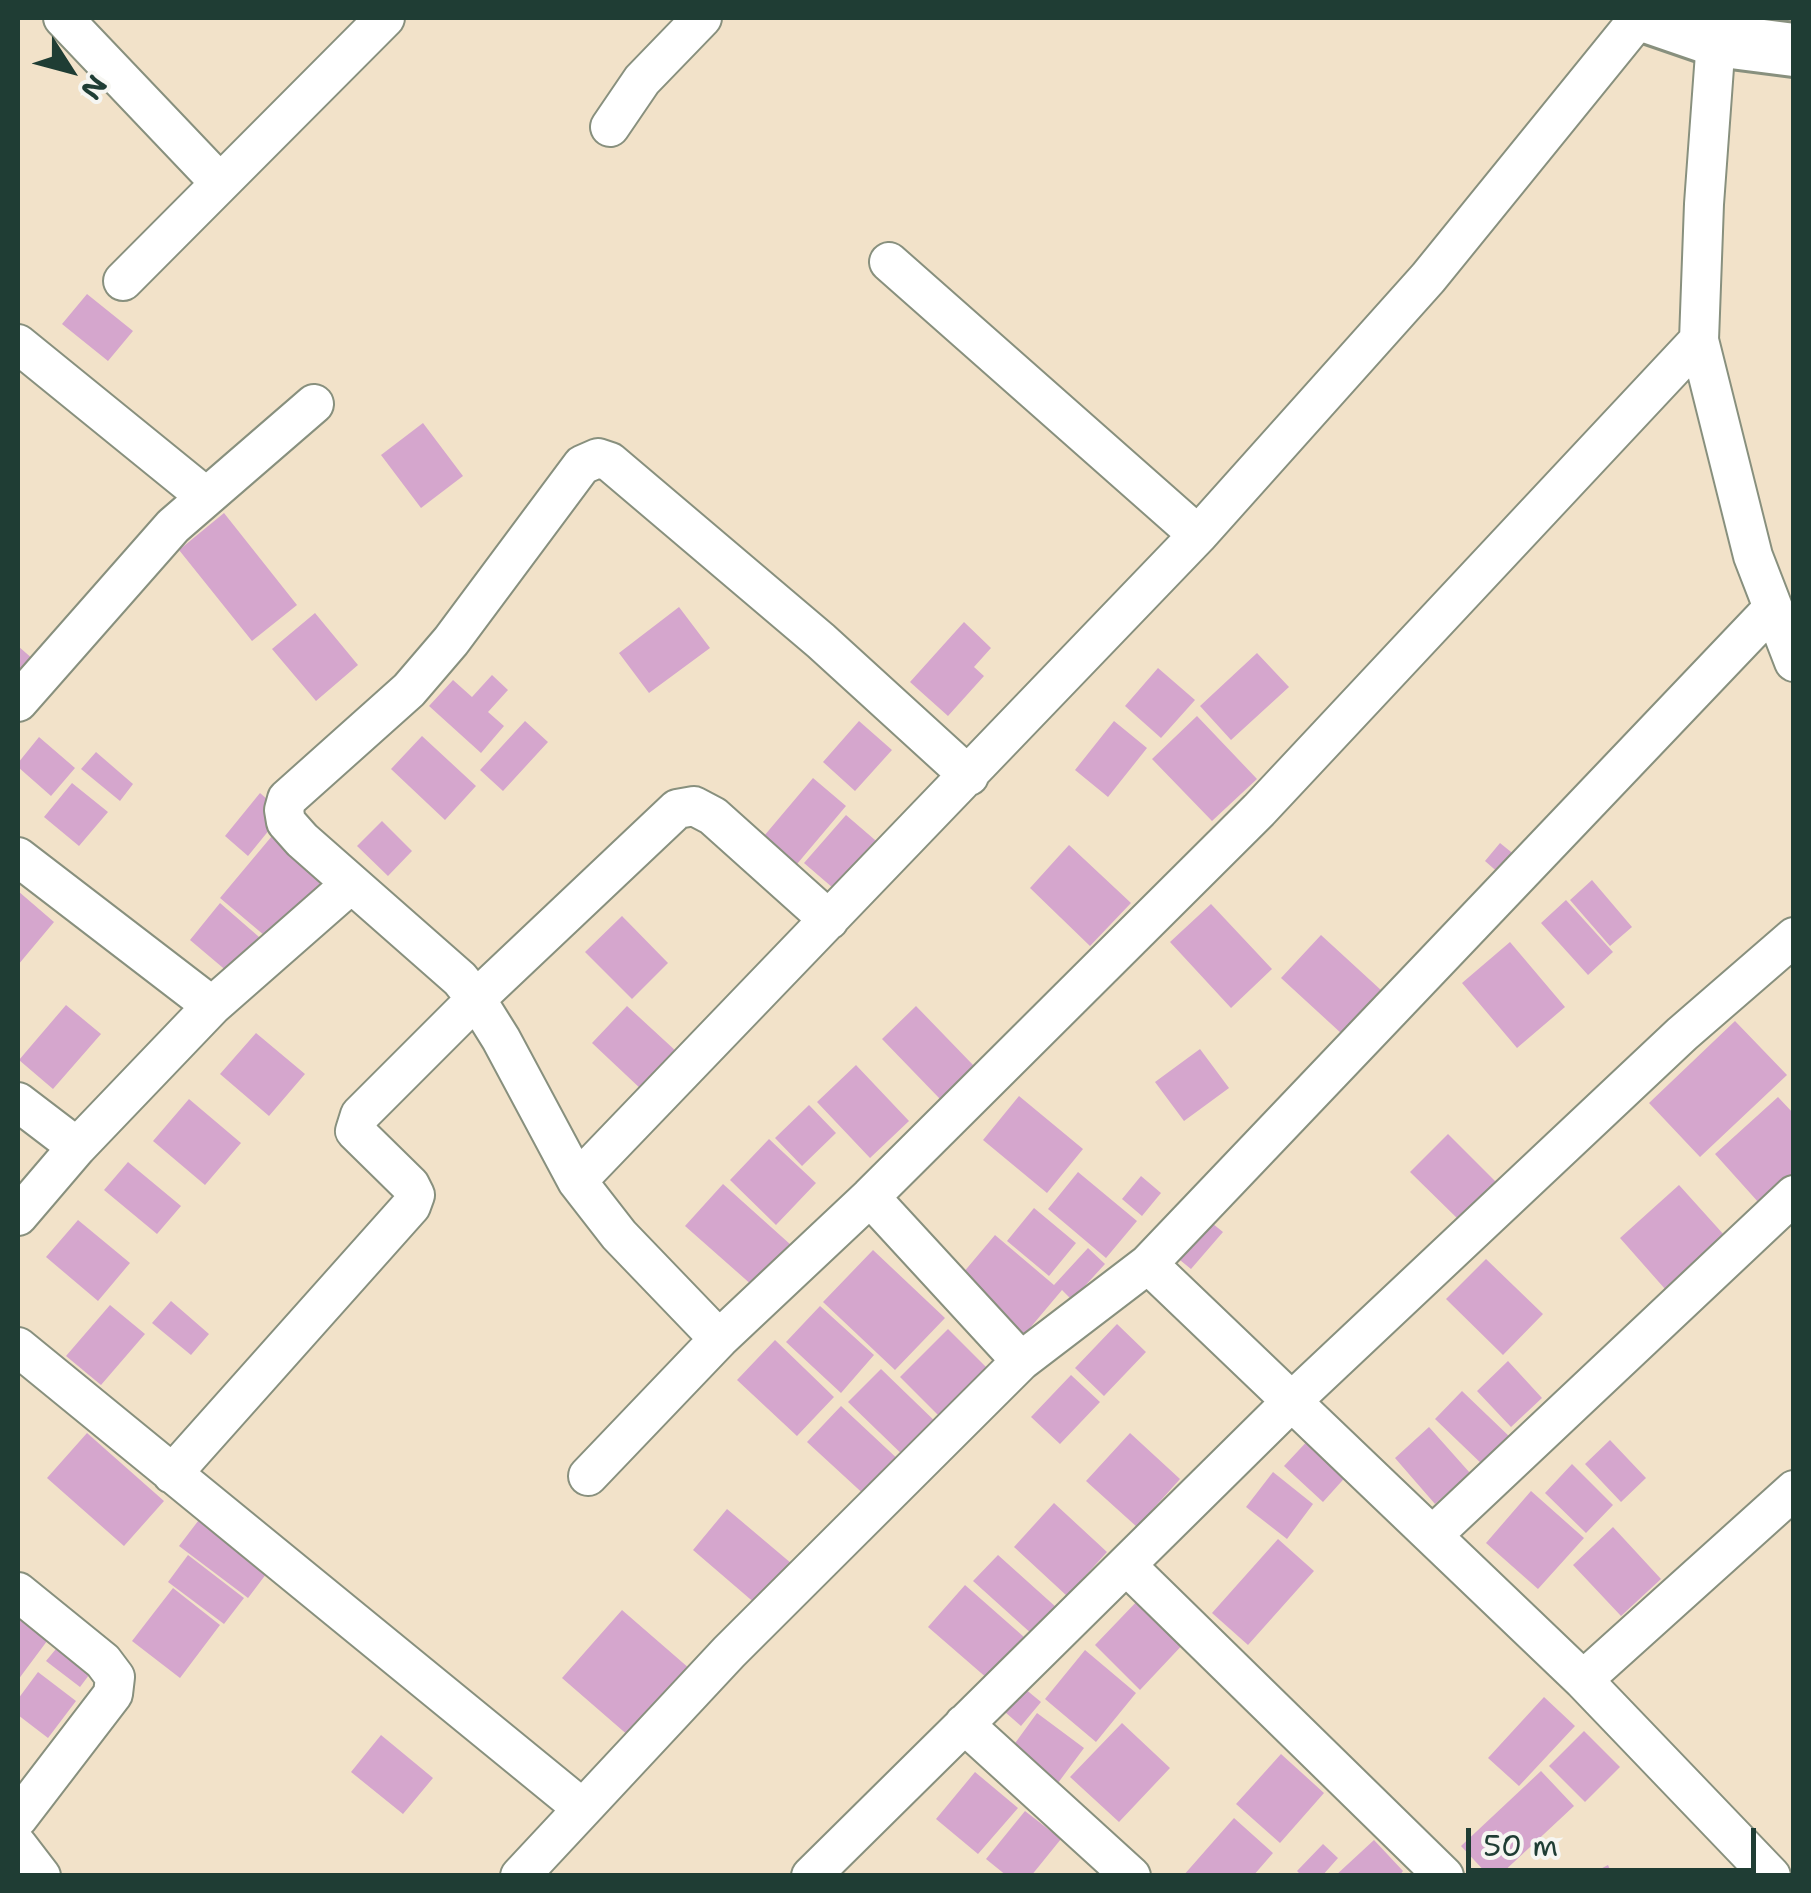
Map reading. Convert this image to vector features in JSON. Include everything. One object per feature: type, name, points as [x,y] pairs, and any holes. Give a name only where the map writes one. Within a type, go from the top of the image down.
[{"type":"street","points":[[63,18],[220,183]]},
{"type":"street","points":[[610,126],[642,80],[702,18]]},
{"type":"street","points":[[577,1181],[1198,535],[1428,278],[1640,18]]},
{"type":"street","points":[[1652,18],[1719,29],[1794,50]]},
{"type":"street","points":[[123,281],[376,21]]},
{"type":"street","points":[[1719,29],[1704,204],[1699,340],[1753,556],[1794,662]]},
{"type":"street","points":[[890,262],[1198,535]]},
{"type":"street","points":[[588,1476],[719,1339],[870,1197],[1259,810],[1699,340]]},
{"type":"street","points":[[22,358],[205,496]]},
{"type":"street","points":[[18,702],[173,526],[314,404]]},
{"type":"street","points":[[719,1339],[618,1235],[577,1181],[502,1039],[476,999],[286,822],[284,810],[288,799],[409,690],[582,465],[598,458],[610,462],[821,641],[969,776]]},
{"type":"street","points":[[520,1876],[770,1610],[1020,1361],[1148,1264],[1773,608]]},
{"type":"street","points":[[172,1474],[412,1206],[414,1195],[410,1185],[356,1131],[360,1115],[476,999],[677,810],[694,806],[714,816],[829,920]]},
{"type":"street","points":[[18,857],[212,1006]]},
{"type":"street","points":[[18,1216],[77,1146],[212,1006],[352,884]]},
{"type":"street","points":[[833,1868],[964,1724],[1292,1400],[1682,1034],[1794,937]]},
{"type":"street","points":[[18,1102],[77,1146]]},
{"type":"street","points":[[1434,1534],[1794,1195]]},
{"type":"street","points":[[870,1197],[1020,1361]]},
{"type":"street","points":[[1148,1264],[1583,1680],[1770,1876]]},
{"type":"street","points":[[18,1348],[582,1808]]},
{"type":"street","points":[[1583,1680],[1794,1490]]},
{"type":"street","points":[[1126,1565],[1444,1876]]},
{"type":"street","points":[[18,1592],[103,1661],[114,1677],[113,1694],[18,1818]]},
{"type":"street","points":[[964,1724],[1131,1876]]},
{"type":"street","points":[[18,1846],[41,1876]]},
{"type":"building","points":[[87,294],[133,331],[108,361],[62,324]]},
{"type":"building","points":[[423,423],[463,476],[421,508],[381,455]]},
{"type":"building","points":[[224,513],[297,605],[252,641],[179,550]]},
{"type":"building","points":[[679,607],[710,648],[649,693],[619,653]]},
{"type":"building","points":[[315,613],[358,665],[316,701],[272,649]]},
{"type":"building","points":[[964,622],[991,648],[974,667],[984,676],[948,716],[910,682]]},
{"type":"building","points":[[18,646],[34,660],[18,680]]},
{"type":"building","points":[[1257,653],[1289,687],[1231,740],[1200,706]]},
{"type":"building","points":[[1158,668],[1195,700],[1161,738],[1125,706]]},
{"type":"building","points":[[492,675],[508,690],[488,712],[504,726],[481,753],[429,706],[453,680],[472,697]]},
{"type":"building","points":[[1197,716],[1257,779],[1212,821],[1152,759]]},
{"type":"building","points":[[525,721],[548,742],[503,791],[480,770]]},
{"type":"building","points":[[859,721],[892,750],[855,791],[823,762]]},
{"type":"building","points":[[1114,721],[1147,748],[1108,797],[1075,770]]},
{"type":"building","points":[[422,736],[476,786],[445,820],[391,769]]},
{"type":"building","points":[[39,737],[75,768],[51,796],[18,767]]},
{"type":"building","points":[[96,752],[133,784],[120,801],[81,769]]},
{"type":"building","points":[[813,778],[846,806],[797,864],[764,836]]},
{"type":"building","points":[[72,783],[108,812],[79,846],[44,817]]},
{"type":"building","points":[[260,793],[283,813],[248,856],[225,836]]},
{"type":"building","points":[[846,815],[882,846],[840,894],[804,863]]},
{"type":"building","points":[[382,821],[412,851],[388,876],[357,846]]},
{"type":"building","points":[[277,830],[329,874],[271,941],[220,898]]},
{"type":"building","points":[[1500,843],[1516,856],[1501,875],[1485,861]]},
{"type":"building","points":[[1069,845],[1131,903],[1090,946],[1030,888]]},
{"type":"building","points":[[1592,880],[1632,927],[1610,946],[1570,900]]},
{"type":"building","points":[[18,891],[54,922],[18,965]]},
{"type":"building","points":[[1566,900],[1613,952],[1588,975],[1541,923]]},
{"type":"building","points":[[220,903],[266,943],[235,978],[190,940]]},
{"type":"building","points":[[1211,904],[1272,969],[1231,1008],[1170,942]]},
{"type":"building","points":[[622,916],[668,963],[632,999],[585,952]]},
{"type":"building","points":[[1321,935],[1382,991],[1342,1034],[1281,978]]},
{"type":"building","points":[[1510,942],[1565,1007],[1517,1048],[1462,983]]},
{"type":"building","points":[[66,1005],[101,1034],[53,1089],[19,1060]]},
{"type":"building","points":[[627,1006],[677,1052],[642,1090],[592,1043]]},
{"type":"building","points":[[916,1006],[974,1066],[940,1099],[882,1039]]},
{"type":"building","points":[[1735,1021],[1787,1075],[1700,1157],[1649,1103]]},
{"type":"building","points":[[256,1033],[305,1074],[269,1116],[220,1074]]},
{"type":"building","points":[[1200,1049],[1229,1088],[1184,1121],[1155,1082]]},
{"type":"building","points":[[856,1065],[909,1121],[870,1158],[817,1102]]},
{"type":"building","points":[[1019,1096],[1083,1149],[1047,1193],[983,1140]]},
{"type":"building","points":[[1778,1097],[1794,1114],[1794,1173],[1759,1203],[1715,1154]]},
{"type":"building","points":[[189,1099],[241,1143],[205,1185],[153,1141]]},
{"type":"building","points":[[809,1105],[836,1133],[802,1166],[775,1138]]},
{"type":"building","points":[[1448,1134],[1498,1184],[1461,1222],[1410,1172]]},
{"type":"building","points":[[769,1139],[816,1183],[776,1225],[730,1180]]},
{"type":"building","points":[[128,1162],[181,1206],[157,1234],[104,1190]]},
{"type":"building","points":[[1078,1172],[1137,1221],[1106,1258],[1048,1209]]},
{"type":"building","points":[[1141,1176],[1161,1193],[1142,1216],[1122,1199]]},
{"type":"building","points":[[723,1184],[791,1245],[753,1286],[685,1226]]},
{"type":"building","points":[[1679,1185],[1725,1236],[1665,1289],[1620,1238]]},
{"type":"building","points":[[1034,1208],[1076,1243],[1049,1276],[1007,1241]]},
{"type":"building","points":[[1202,1215],[1223,1232],[1191,1269],[1170,1252]]},
{"type":"building","points":[[78,1220],[130,1263],[98,1301],[46,1257]]},
{"type":"building","points":[[995,1235],[1054,1285],[1088,1248],[1105,1264],[1072,1300],[1062,1290],[1019,1341],[952,1286]]},
{"type":"building","points":[[873,1250],[945,1318],[895,1370],[823,1302]]},
{"type":"building","points":[[1486,1259],[1543,1314],[1503,1355],[1446,1299]]},
{"type":"building","points":[[171,1301],[209,1334],[191,1355],[152,1323]]},
{"type":"building","points":[[110,1305],[145,1334],[101,1385],[66,1356]]},
{"type":"building","points":[[820,1306],[874,1355],[841,1393],[786,1342]]},
{"type":"building","points":[[1117,1324],[1146,1352],[1104,1396],[1075,1368]]},
{"type":"building","points":[[948,1329],[994,1375],[946,1423],[900,1377]]},
{"type":"building","points":[[775,1340],[834,1397],[797,1436],[737,1380]]},
{"type":"building","points":[[1508,1361],[1542,1398],[1511,1427],[1477,1391]]},
{"type":"building","points":[[881,1369],[942,1428],[910,1462],[848,1402]]},
{"type":"building","points":[[1071,1375],[1100,1402],[1060,1444],[1031,1417]]},
{"type":"building","points":[[1462,1391],[1512,1439],[1485,1467],[1435,1419]]},
{"type":"building","points":[[841,1406],[902,1463],[869,1499],[807,1442]]},
{"type":"building","points":[[1429,1427],[1470,1473],[1435,1504],[1395,1458]]},
{"type":"building","points":[[87,1433],[164,1501],[124,1546],[47,1478]]},
{"type":"building","points":[[1130,1433],[1180,1479],[1137,1527],[1086,1481]]},
{"type":"building","points":[[1312,1436],[1350,1472],[1323,1502],[1284,1466]]},
{"type":"building","points":[[1610,1440],[1646,1478],[1621,1502],[1585,1464]]},
{"type":"building","points":[[1572,1464],[1613,1505],[1586,1533],[1545,1493]]},
{"type":"building","points":[[1273,1472],[1313,1504],[1287,1539],[1246,1507]]},
{"type":"building","points":[[1531,1491],[1584,1538],[1538,1589],[1486,1543]]},
{"type":"building","points":[[1054,1503],[1107,1552],[1067,1596],[1014,1547]]},
{"type":"building","points":[[208,1508],[276,1561],[248,1598],[179,1546]]},
{"type":"building","points":[[727,1509],[798,1569],[764,1611],[693,1550]]},
{"type":"building","points":[[1613,1527],[1661,1579],[1621,1616],[1573,1565]]},
{"type":"building","points":[[1278,1539],[1314,1571],[1248,1645],[1212,1613]]},
{"type":"building","points":[[188,1555],[244,1598],[224,1624],[168,1582]]},
{"type":"building","points":[[998,1555],[1057,1608],[1033,1635],[973,1581]]},
{"type":"building","points":[[965,1585],[1024,1637],[988,1679],[928,1627]]},
{"type":"building","points":[[173,1588],[220,1625],[180,1678],[132,1641]]},
{"type":"building","points":[[1142,1596],[1187,1640],[1140,1690],[1095,1645]]},
{"type":"building","points":[[18,1606],[53,1633],[18,1680]]},
{"type":"building","points":[[622,1610],[690,1669],[630,1737],[562,1678]]},
{"type":"building","points":[[65,1638],[98,1663],[80,1687],[46,1661]]},
{"type":"building","points":[[1085,1650],[1136,1693],[1096,1742],[1045,1699]]},
{"type":"building","points":[[38,1672],[76,1701],[48,1738],[18,1715],[18,1699]]},
{"type":"building","points":[[1024,1688],[1041,1702],[1021,1726],[1005,1712]]},
{"type":"building","points":[[1544,1697],[1575,1726],[1519,1786],[1488,1758]]},
{"type":"building","points":[[1037,1713],[1084,1748],[1052,1791],[1005,1757]]},
{"type":"building","points":[[1122,1723],[1170,1768],[1119,1822],[1070,1777]]},
{"type":"building","points":[[1584,1731],[1620,1767],[1585,1802],[1549,1766]]},
{"type":"building","points":[[381,1735],[433,1778],[403,1814],[351,1772]]},
{"type":"building","points":[[1281,1754],[1324,1793],[1280,1843],[1236,1804]]},
{"type":"building","points":[[1541,1771],[1574,1806],[1499,1876],[1489,1876],[1461,1846]]},
{"type":"building","points":[[975,1772],[1018,1808],[978,1854],[936,1819]]},
{"type":"building","points":[[1025,1811],[1061,1839],[1031,1876],[1007,1876],[986,1859]]},
{"type":"building","points":[[1234,1818],[1273,1853],[1253,1876],[1183,1876]]},
{"type":"building","points":[[1374,1840],[1403,1871],[1399,1876],[1335,1876]]},
{"type":"building","points":[[1323,1844],[1338,1858],[1322,1876],[1302,1876],[1297,1871]]},
{"type":"building","points":[[1608,1865],[1613,1876],[1587,1876]]}]
